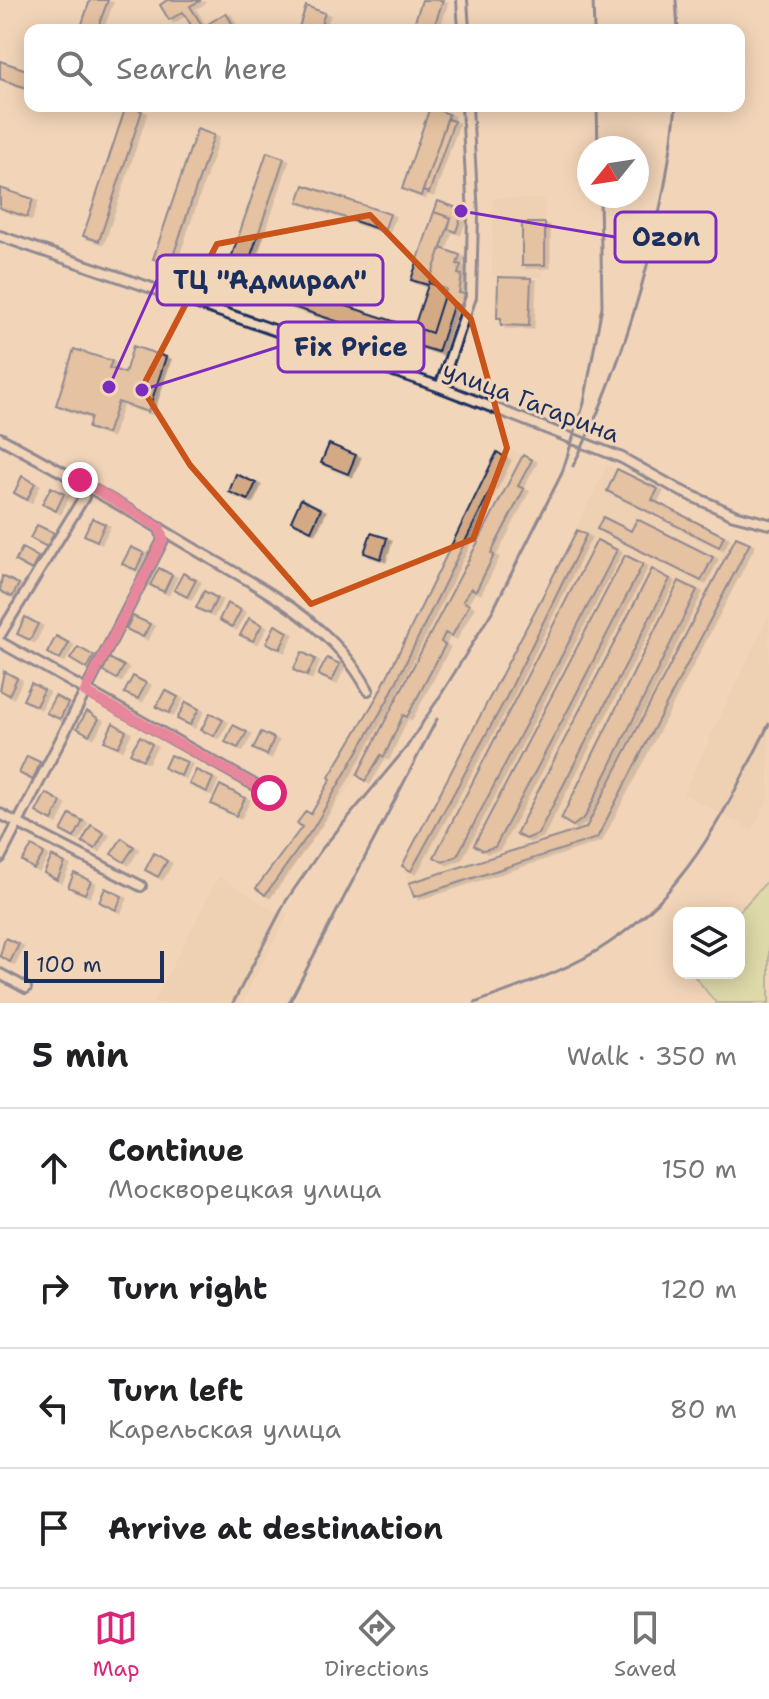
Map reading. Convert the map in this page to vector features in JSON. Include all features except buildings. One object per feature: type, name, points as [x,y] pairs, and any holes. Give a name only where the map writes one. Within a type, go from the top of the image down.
[{"type":"street","points":[[462,0],[464,24]]},
{"type":"street","points":[[440,387],[471,297],[473,216],[467,112]]},
{"type":"street","name":"улица Гагарина","points":[[0,236],[440,387],[622,458],[681,491],[734,515],[769,524]]},
{"type":"street","points":[[0,438],[83,482],[308,620],[353,661],[368,690]]},
{"type":"street","points":[[0,635],[84,497],[83,482]]},
{"type":"street","points":[[0,858],[163,540],[160,528]]},
{"type":"street","points":[[0,642],[269,793]]},
{"type":"street","points":[[0,814],[141,886]]},
{"type":"street","points":[[0,974],[26,988]]},
{"type":"highlighted area","points":[[370,215],[471,319],[507,448],[473,539],[311,604],[190,465],[142,388],[217,244]]},
{"type":"shaded area","points":[[493,198],[544,199],[544,222],[548,222],[547,266],[543,266],[543,277],[492,276]]},
{"type":"shaded area","points":[[514,451],[532,460],[518,486],[524,489],[476,591],[470,588],[464,601],[469,605],[452,636],[445,633],[441,642],[445,645],[407,717],[403,716],[384,757],[380,755],[365,781],[357,776],[272,898],[265,895],[302,827],[297,823],[306,811],[312,814],[331,779],[329,777],[378,696],[497,452],[506,458]]},
{"type":"shaded area","points":[[607,465],[658,489],[653,501],[724,536],[750,543],[597,838],[414,897],[402,866],[494,694]]},
{"type":"shaded area","points":[[769,615],[769,797],[752,830],[683,794]]},
{"type":"shaded area","points":[[219,876],[279,914],[289,912],[242,1003],[153,1003]]},
{"type":"green space","points":[[769,879],[769,1003],[716,1003],[697,979],[745,979],[743,907]]},
{"type":"railway","points":[[593,0],[594,24]]},
{"type":"railway","points":[[676,0],[678,24]]},
{"type":"railway","points":[[597,112],[598,136]]},
{"type":"railway","points":[[573,466],[610,381],[640,290],[662,197],[675,112]]},
{"type":"railway","points":[[233,1003],[286,901],[321,850],[406,748],[442,693],[493,610],[562,473],[584,403],[602,306],[600,208]]},
{"type":"railway","points":[[289,1003],[437,719]]},
{"type":"railway","points":[[475,1003],[578,961],[637,922],[662,898],[703,845],[738,786],[769,724]]},
{"type":"place","name":"Ozon","points":[[461,211]]},
{"type":"place","name":"ТЦ \"Адмирал\"","points":[[109,387]]},
{"type":"place","name":"Fix Price","points":[[142,390]]},
{"type":"route","points":[[80,480],[160,528],[163,540],[85,692],[269,793]]}]
